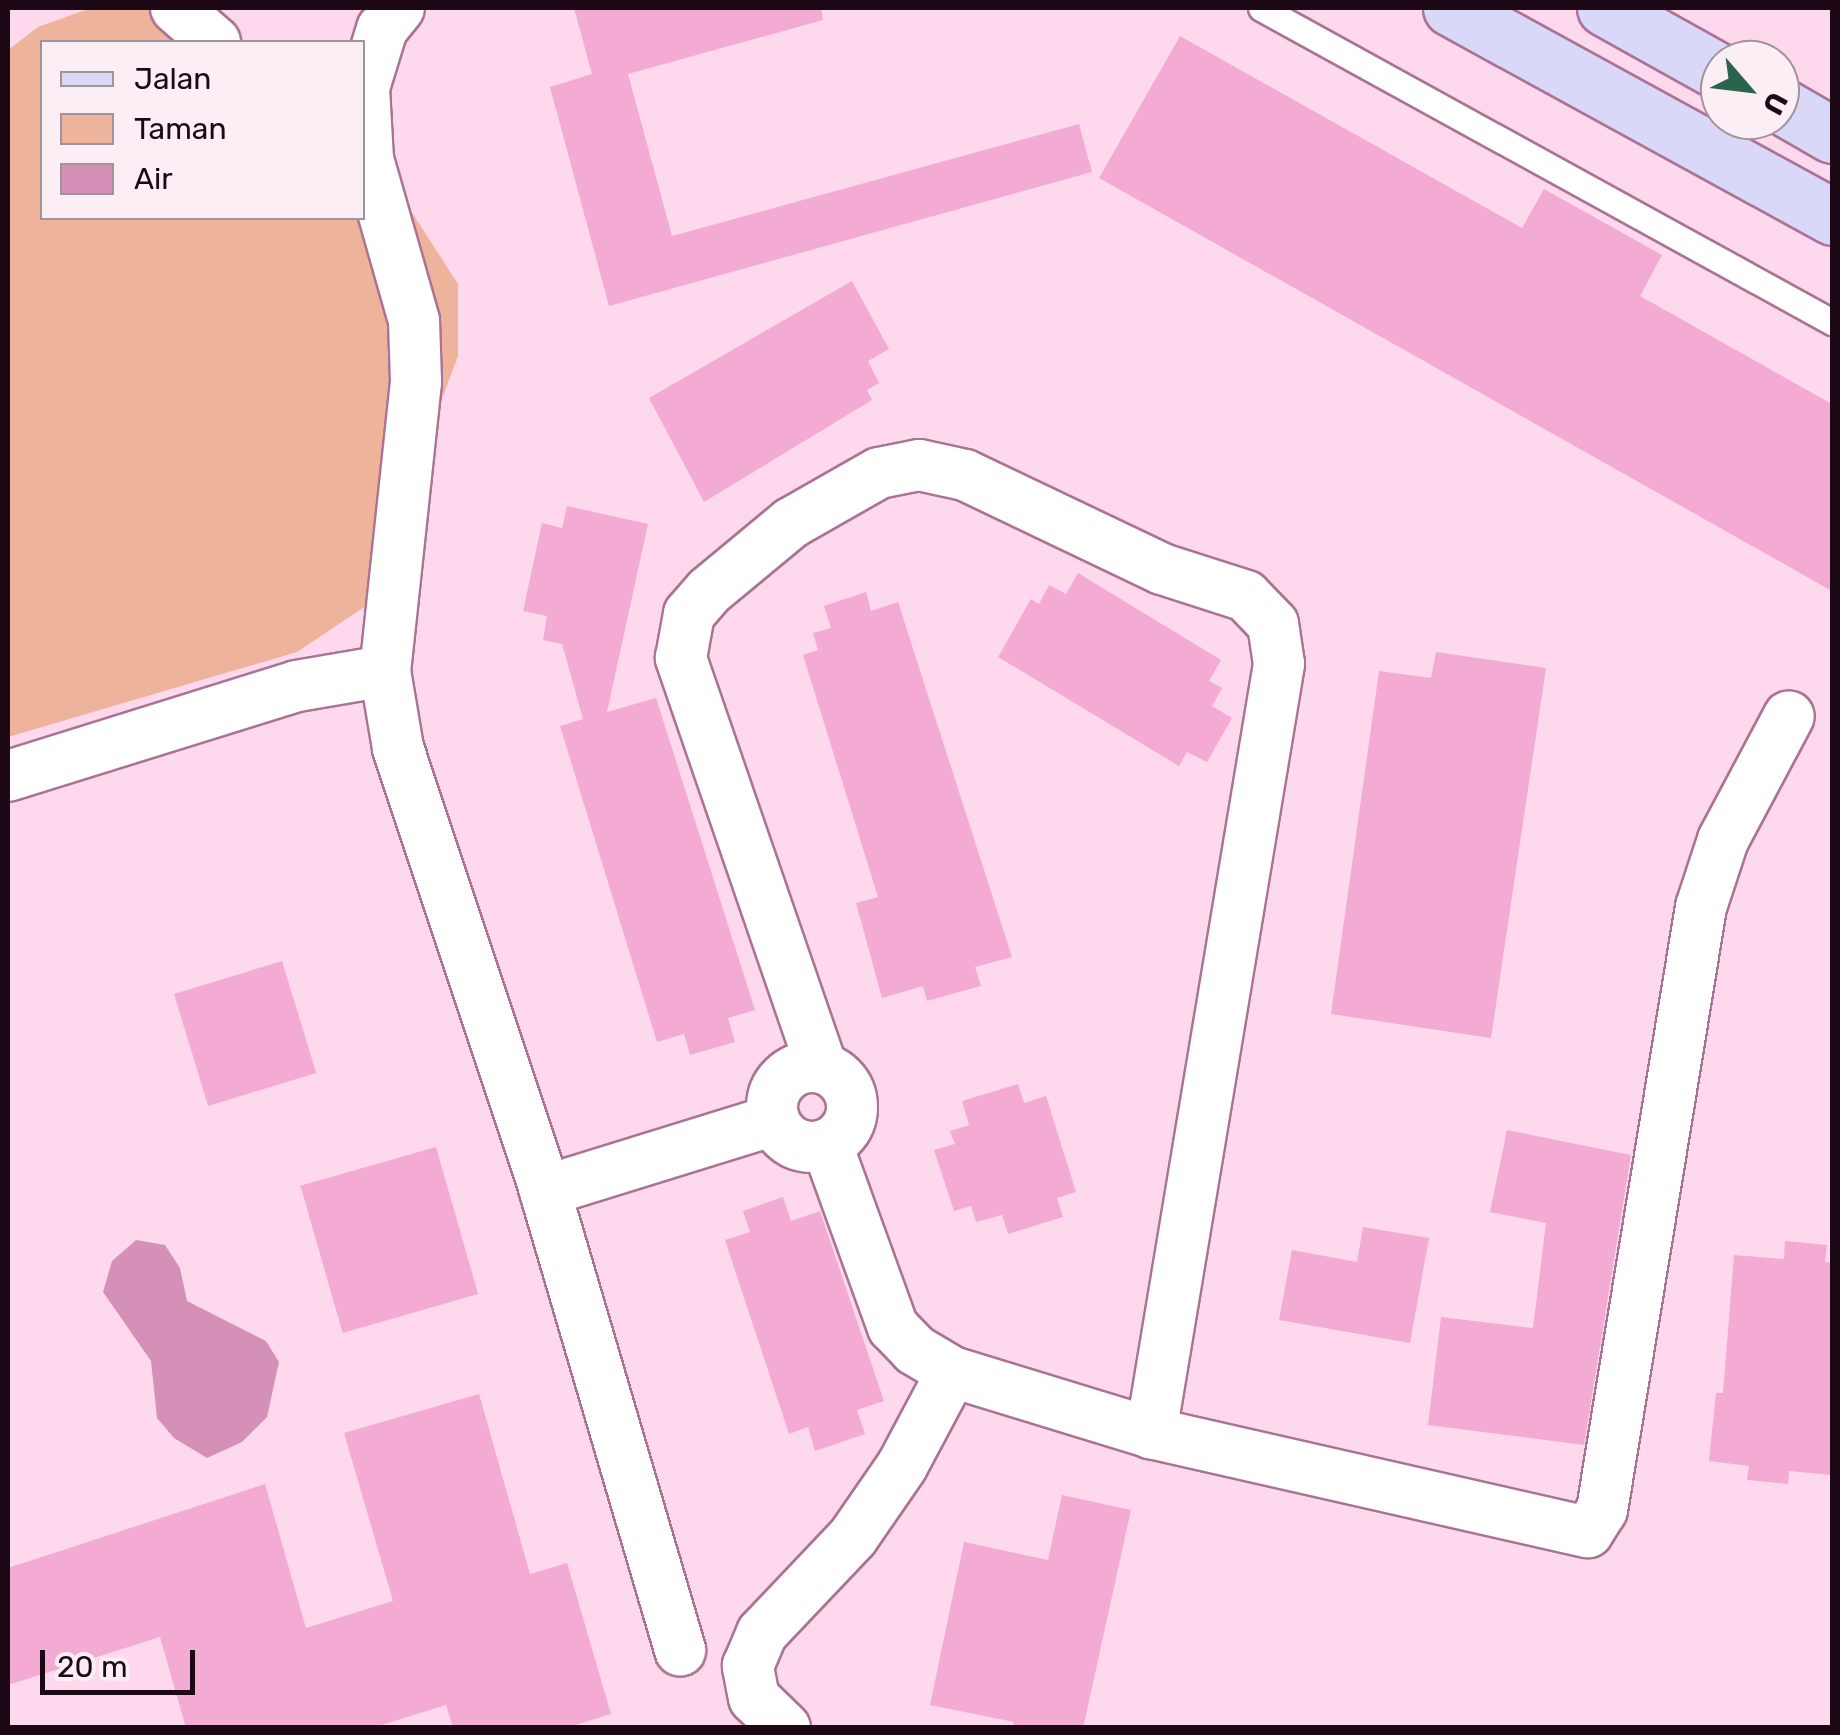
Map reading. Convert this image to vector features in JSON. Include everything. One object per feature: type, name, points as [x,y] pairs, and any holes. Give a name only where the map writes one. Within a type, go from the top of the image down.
[{"type":"street","points":[[176,8],[213,40]]},
{"type":"street","points":[[365,85],[382,29],[399,8]]},
{"type":"street","points":[[1451,8],[1832,218]]},
{"type":"street","points":[[1605,8],[1700,61]]},
{"type":"street","points":[[1800,116],[1832,134]]},
{"type":"street","points":[[365,157],[414,321],[416,382],[385,671],[398,748],[545,1191],[680,1651]]},
{"type":"street","points":[[822,1068],[789,1074],[772,1103],[774,1120],[795,1144],[827,1145],[850,1122],[852,1106],[844,1082],[822,1068],[681,658],[689,614],[709,591],[791,523],[880,473],[919,464],[965,476],[1162,570],[1246,596],[1273,624],[1279,664],[1151,1433]]},
{"type":"street","points":[[8,776],[297,686],[385,671]]},
{"type":"street","points":[[827,1145],[893,1326],[915,1350],[952,1372],[1151,1433],[1588,1532],[1602,1510],[1701,907],[1723,840],[1789,716]]},
{"type":"street","points":[[545,1191],[774,1120]]},
{"type":"street","points":[[785,1728],[754,1698],[748,1666],[762,1633],[853,1537],[902,1466],[952,1372]]},
{"type":"lane","points":[[1261,8],[1832,322]]},
{"type":"green space","points":[[91,8],[172,10],[217,40],[40,40],[40,220],[365,220],[380,163],[458,284],[458,356],[410,484],[385,593],[297,652],[8,737],[8,50],[38,27]]},
{"type":"water","points":[[136,1240],[165,1245],[180,1268],[187,1301],[266,1341],[279,1362],[267,1417],[242,1442],[207,1458],[174,1438],[157,1418],[151,1361],[103,1292],[112,1261]]},
{"type":"building","points":[[574,8],[821,8],[823,20],[628,74],[672,236],[1079,124],[1092,172],[609,306],[550,87],[592,74]]},
{"type":"building","points":[[1180,36],[1522,228],[1544,189],[1662,255],[1640,296],[1832,404],[1832,591],[1099,178]]},
{"type":"building","points":[[852,281],[889,349],[868,361],[879,383],[867,390],[872,400],[704,502],[649,398]]},
{"type":"building","points":[[567,506],[648,524],[607,712],[656,698],[755,1010],[728,1018],[735,1042],[690,1055],[684,1034],[657,1042],[560,726],[583,719],[562,644],[543,640],[547,616],[523,611],[542,523],[562,528]]},
{"type":"building","points":[[1078,573],[1221,660],[1209,681],[1222,688],[1212,706],[1232,718],[1207,762],[1187,752],[1179,766],[998,657],[1031,599],[1039,604],[1049,585],[1066,594]]},
{"type":"building","points":[[866,592],[871,611],[898,602],[1012,957],[975,967],[981,986],[927,1001],[923,986],[882,998],[856,903],[878,897],[803,655],[818,650],[813,633],[831,628],[824,606]]},
{"type":"building","points":[[1436,652],[1546,668],[1491,1038],[1331,1014],[1379,671],[1431,678]]},
{"type":"building","points":[[282,961],[316,1073],[208,1106],[174,994]]},
{"type":"building","points":[[1018,1084],[1024,1103],[1046,1096],[1076,1192],[1057,1198],[1063,1217],[1008,1234],[1002,1215],[976,1222],[971,1206],[954,1211],[934,1150],[955,1144],[950,1131],[969,1125],[962,1101]]},
{"type":"building","points":[[1507,1130],[1631,1155],[1584,1445],[1428,1425],[1441,1317],[1533,1328],[1546,1223],[1490,1212]]},
{"type":"building","points":[[436,1147],[478,1294],[343,1333],[300,1186]]},
{"type":"building","points":[[783,1197],[791,1221],[820,1211],[884,1401],[857,1410],[865,1434],[815,1451],[808,1427],[789,1434],[725,1240],[750,1232],[743,1211]]},
{"type":"building","points":[[1363,1227],[1429,1238],[1410,1343],[1279,1320],[1292,1250],[1357,1262]]},
{"type":"building","points":[[1785,1241],[1827,1245],[1825,1262],[1832,1263],[1832,1475],[1789,1471],[1788,1484],[1747,1480],[1749,1466],[1709,1461],[1716,1393],[1723,1393],[1734,1255],[1784,1259]]},
{"type":"building","points":[[479,1394],[530,1574],[567,1563],[611,1714],[566,1728],[453,1728],[446,1705],[372,1728],[186,1728],[160,1637],[8,1685],[8,1568],[265,1484],[306,1628],[393,1601],[344,1433]]},
{"type":"building","points":[[1062,1495],[1131,1510],[1083,1728],[1013,1728],[1014,1722],[930,1705],[964,1542],[1048,1560]]}]
